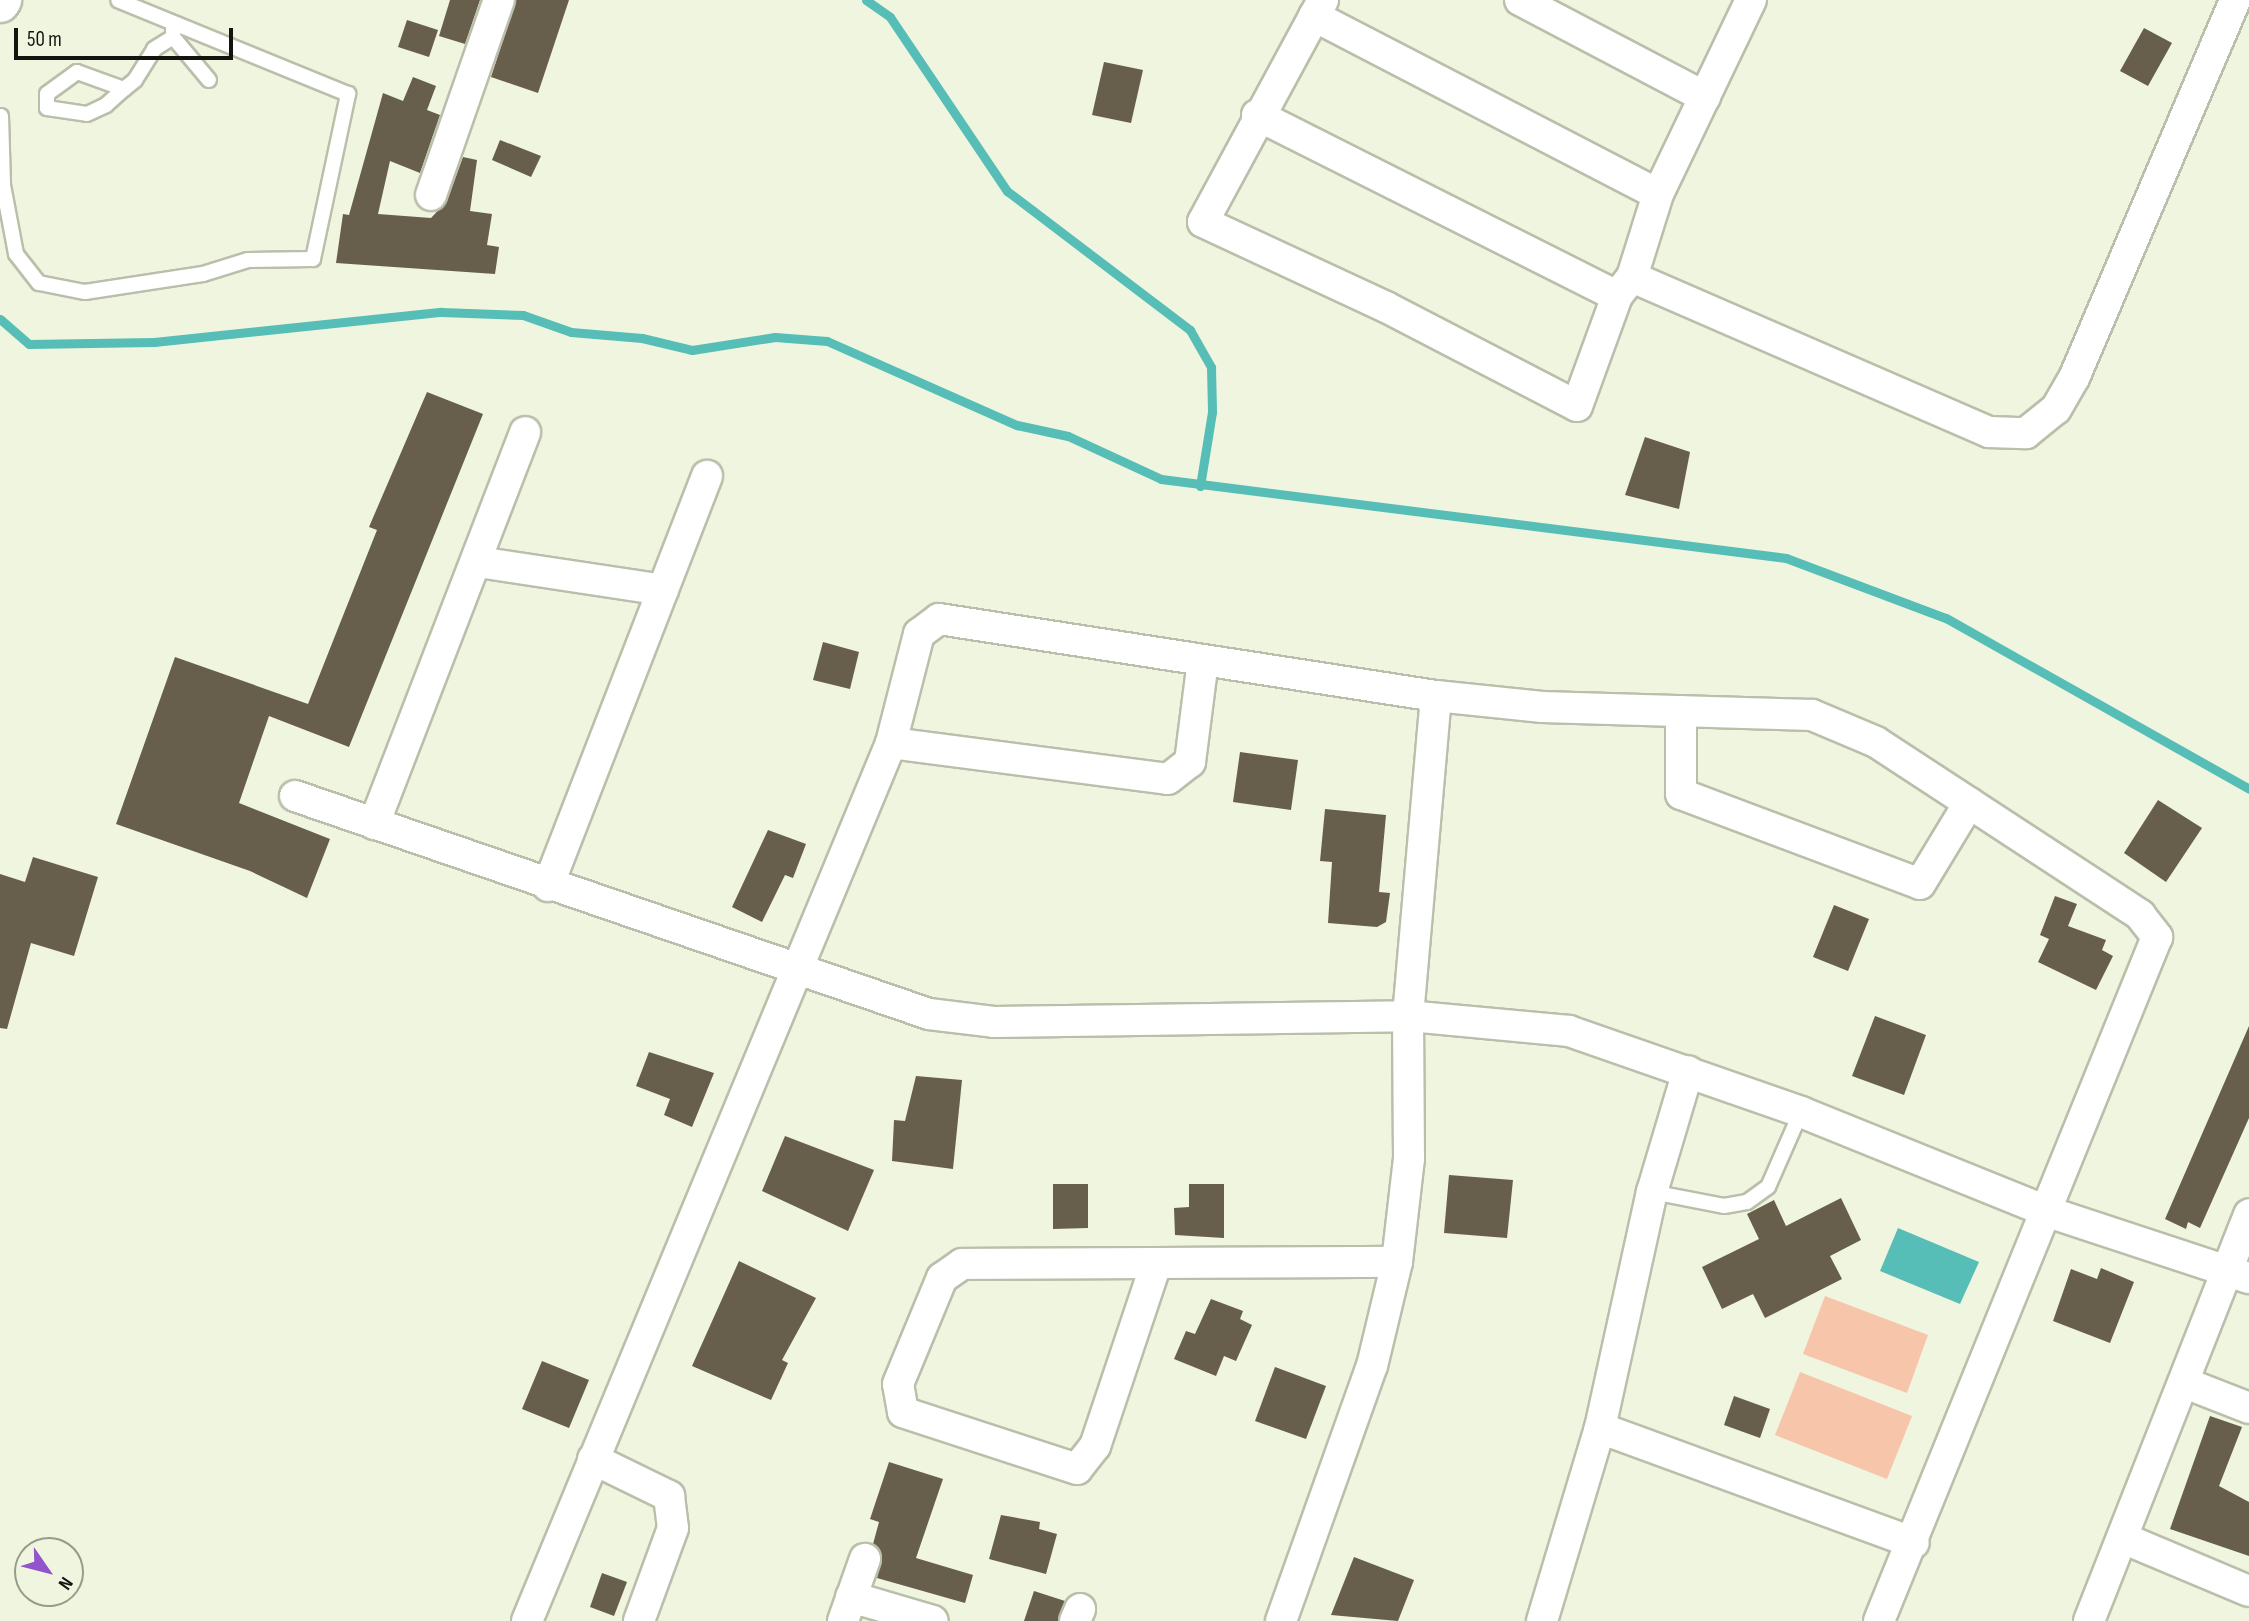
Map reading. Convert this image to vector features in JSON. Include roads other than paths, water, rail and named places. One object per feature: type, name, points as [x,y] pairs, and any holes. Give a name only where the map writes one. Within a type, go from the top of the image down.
[{"type":"street","points":[[431,195],[499,0]]},
{"type":"street","points":[[1520,0],[1705,97]]},
{"type":"street","points":[[1658,194],[1319,8],[1257,115],[1203,222],[1375,301],[1577,406],[1658,194],[1751,0]]},
{"type":"street","points":[[1257,115],[1624,287],[1989,432],[2026,433],[2056,409],[2074,378],[2235,0]]},
{"type":"street","points":[[374,824],[478,562],[525,432]]},
{"type":"street","points":[[548,886],[707,477]]},
{"type":"street","points":[[478,562],[663,590]]},
{"type":"street","points":[[527,1621],[891,743],[919,634],[939,619],[1436,696],[1681,711],[1812,715],[1876,742],[2140,915],[2157,937],[1914,1543],[1879,1621]]},
{"type":"street","points":[[891,743],[1168,779],[1190,762],[1203,661]]},
{"type":"street","points":[[1281,1621],[1372,1366],[1397,1262],[1409,1159],[1408,1016],[1436,696]]},
{"type":"street","points":[[1681,711],[1681,794],[1920,884],[1969,803]]},
{"type":"street","points":[[295,796],[797,974],[929,1014],[994,1021],[1408,1016],[1569,1031],[1801,1112],[2048,1212],[2239,1274]]},
{"type":"street","points":[[1542,1621],[1600,1428],[1651,1192],[1688,1071]]},
{"type":"street","points":[[2089,1621],[2125,1539],[2185,1383],[2239,1274],[2249,1213]]},
{"type":"street","points":[[1155,1267],[1095,1446],[1077,1469],[902,1412],[898,1384],[943,1278],[962,1264],[1155,1267],[1397,1262]]},
{"type":"street","points":[[2185,1383],[2249,1408]]},
{"type":"street","points":[[1600,1428],[1914,1543]]},
{"type":"street","points":[[593,1459],[669,1496],[673,1528],[639,1621]]},
{"type":"street","points":[[2125,1539],[2249,1591]]},
{"type":"street","points":[[865,1559],[847,1609],[933,1621]]},
{"type":"lane","points":[[1,116],[3,185],[16,254],[39,283],[85,292],[203,274],[248,260],[313,259],[348,94],[173,30],[118,0]]},
{"type":"lane","points":[[173,30],[209,80]]},
{"type":"lane","points":[[124,89],[77,72],[47,94],[47,108],[87,114],[124,89],[154,49],[173,30]]},
{"type":"lane","points":[[1651,1192],[1724,1206],[1747,1202],[1768,1187],[1801,1112]]},
{"type":"water","points":[[1898,1228],[1979,1262],[1960,1304],[1880,1271]]},
{"type":"waterway","points":[[866,0],[890,17],[1007,191],[1190,330],[1211,367],[1212,412],[1200,486]]},
{"type":"waterway","points":[[0,319],[29,344],[154,342],[441,312],[523,315],[571,332],[642,338],[692,350],[775,337],[827,341],[1017,425],[1068,436],[1161,479],[1786,558],[1946,618],[2249,789]]}]
